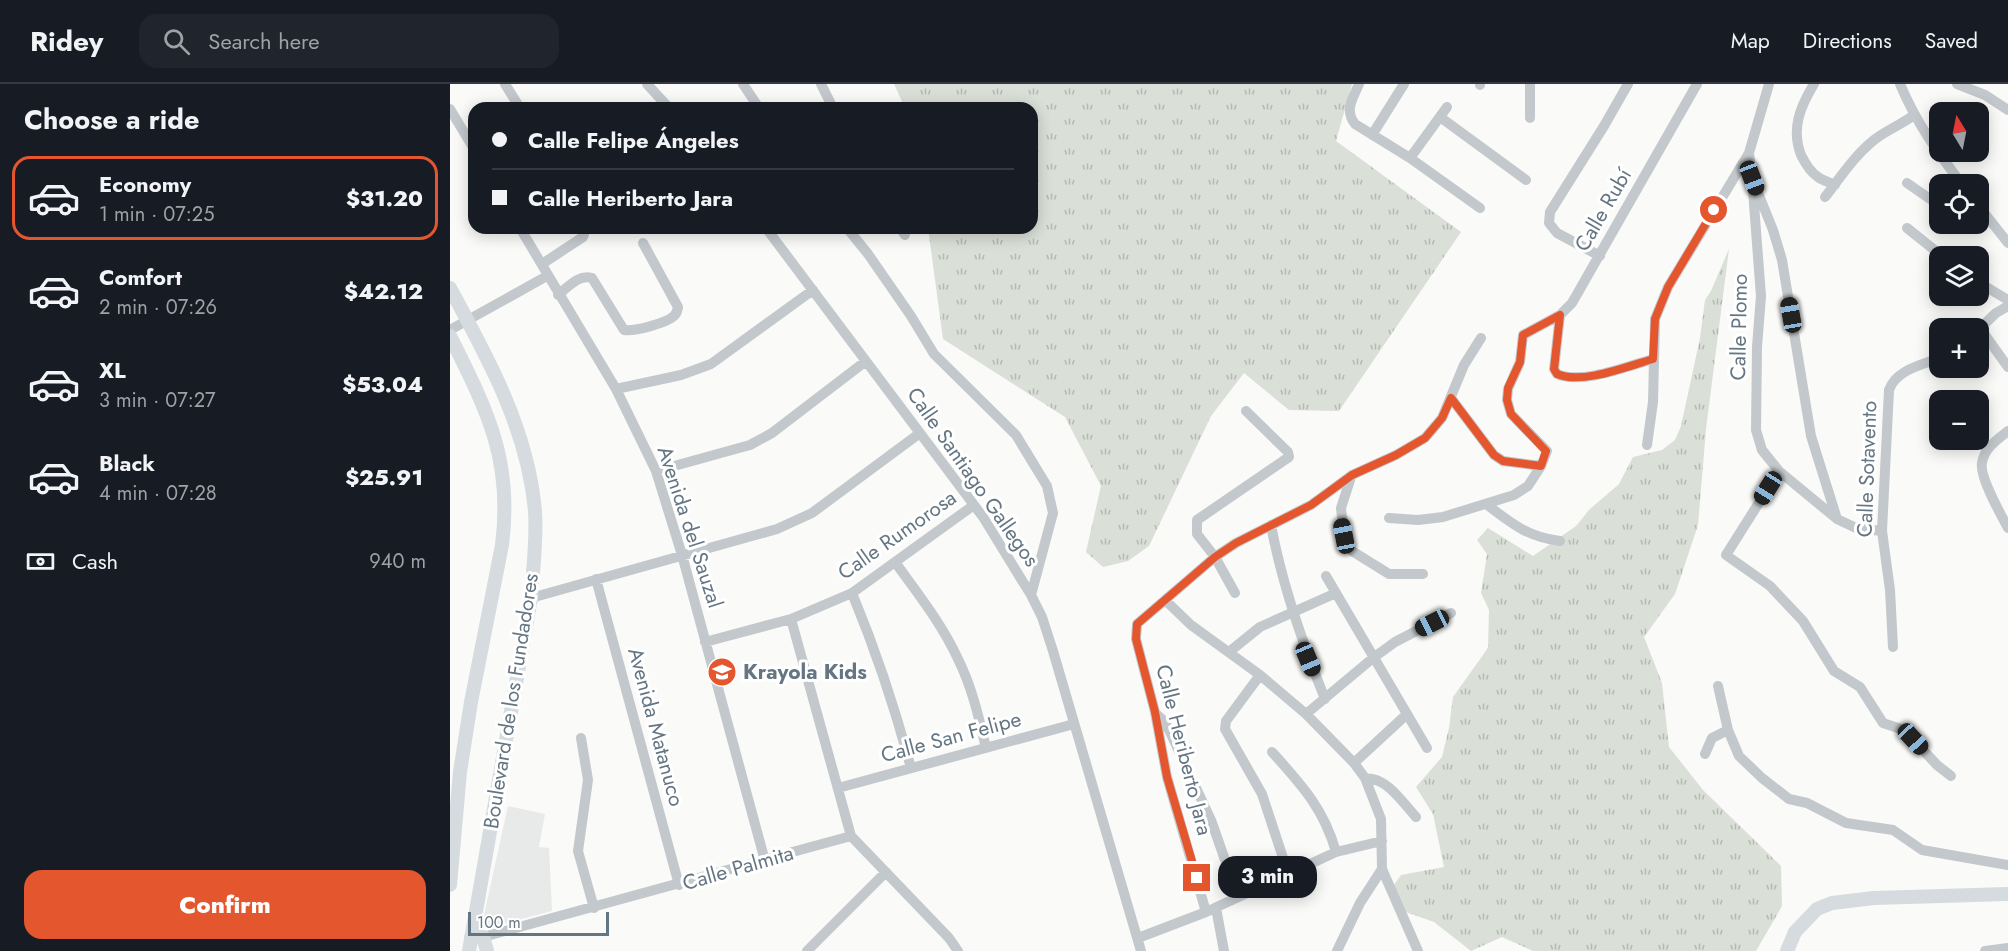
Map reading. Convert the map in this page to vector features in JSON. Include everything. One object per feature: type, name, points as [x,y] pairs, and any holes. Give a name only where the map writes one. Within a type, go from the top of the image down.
[{"type":"main road","name":"Boulevard de los Fundadores","points":[[450,288],[513,415],[526,455],[535,511],[531,598],[477,944]]},
{"type":"main road","name":"Boulevard de los Fundadores","points":[[450,336],[478,394],[496,439],[502,463],[505,492],[502,545],[471,702],[460,772],[450,885]]},
{"type":"main road","points":[[1787,951],[1795,932],[1817,909],[1832,903],[1874,897],[2008,894]]},
{"type":"main road","points":[[1797,951],[1806,921]]},
{"type":"street","points":[[505,84],[516,102]]},
{"type":"street","points":[[647,84],[664,102]]},
{"type":"street","points":[[743,84],[755,102]]},
{"type":"street","points":[[821,84],[830,102]]},
{"type":"street","points":[[1359,84],[1349,110],[1350,118],[1355,124],[1410,158],[1480,208]]},
{"type":"street","points":[[1372,135],[1404,84]]},
{"type":"street","points":[[1530,84],[1530,118]]},
{"type":"street","points":[[1600,256],[1557,233],[1549,224],[1550,212],[1628,84]]},
{"type":"street","name":"Calle Rubí","points":[[1541,466],[1546,451],[1511,414],[1507,400],[1508,388],[1520,362],[1523,335],[1560,315],[1572,303],[1696,84]]},
{"type":"street","points":[[1647,445],[1653,402],[1655,319],[1668,287],[1749,153],[1769,84]]},
{"type":"street","points":[[1814,84],[1798,118],[1797,145],[1805,164],[1818,177],[1835,184]]},
{"type":"street","points":[[1900,84],[1914,115],[1954,174]]},
{"type":"street","points":[[1957,84],[1985,95],[2008,110]]},
{"type":"street","points":[[450,108],[468,139]]},
{"type":"street","points":[[1410,158],[1443,112],[1526,180]]},
{"type":"street","points":[[1825,197],[1868,145],[1914,115]]},
{"type":"street","points":[[1749,153],[1752,178],[1773,230],[1782,260],[1811,436],[1838,519]]},
{"type":"street","name":"Calle Plomo","points":[[1752,178],[1761,296],[1757,347],[1756,430],[1762,450],[1779,471],[1838,519],[1856,528],[1882,531]]},
{"type":"street","points":[[1907,183],[1929,198]]},
{"type":"street","points":[[1989,219],[2008,243]]},
{"type":"street","points":[[1989,224],[1994,225]]},
{"type":"street","points":[[1906,228],[1929,246]]},
{"type":"street","name":"Avenida del Sauzal","points":[[524,234],[615,389],[656,471],[682,555],[765,861]]},
{"type":"street","points":[[542,264],[583,237],[584,234]]},
{"type":"street","name":"Calle Santiago Gallegos","points":[[771,234],[974,505],[1031,595],[1042,617],[1141,951]]},
{"type":"street","points":[[852,234],[911,316],[934,354],[1016,435],[1047,486],[1053,513],[1031,595]]},
{"type":"street","points":[[558,295],[582,277],[588,276],[592,278],[624,330],[632,332],[671,319],[678,307],[643,243]]},
{"type":"street","points":[[450,330],[548,276]]},
{"type":"street","points":[[1989,289],[2008,300]]},
{"type":"street","points":[[615,389],[681,375],[711,364],[813,290]]},
{"type":"street","points":[[1989,320],[2008,306]]},
{"type":"street","points":[[1560,315],[1554,369],[1563,377],[1589,376],[1653,359]]},
{"type":"street","points":[[1418,951],[1382,869],[1381,819],[1365,778],[1354,763],[1306,714],[1260,675],[1191,625],[1165,600],[1215,557],[1245,537],[1311,505],[1352,475],[1396,455],[1425,438],[1442,418],[1464,365],[1481,338]]},
{"type":"street","points":[[1989,342],[2008,367]]},
{"type":"street","points":[[656,471],[761,440],[772,434],[866,361]]},
{"type":"street","name":"Calle Sotavento","points":[[1893,647],[1890,590],[1882,531],[1889,390],[1892,381],[1901,374],[1929,363]]},
{"type":"street","points":[[1389,518],[1418,520],[1443,517],[1514,495],[1528,486],[1541,466],[1503,461],[1494,455],[1451,398]]},
{"type":"street","points":[[1235,593],[1215,557],[1197,534],[1197,520],[1289,457],[1288,452],[1246,411]]},
{"type":"street","points":[[2008,430],[1990,446],[1982,463],[1983,474],[1997,509],[2008,528]]},
{"type":"street","points":[[531,598],[777,529],[812,513],[920,433]]},
{"type":"street","points":[[1779,471],[1726,555],[1770,586],[1803,621],[1834,671],[1860,687],[1883,723],[1904,730],[1931,759],[1951,776]]},
{"type":"street","points":[[1352,475],[1341,508],[1344,536],[1352,550],[1389,574],[1424,574]]},
{"type":"street","points":[[1486,504],[1509,522],[1533,536],[1560,542]]},
{"type":"street","name":"Calle Rumorosa","points":[[705,642],[790,619],[852,593],[974,505]]},
{"type":"street","points":[[1271,525],[1278,563],[1308,659],[1325,699]]},
{"type":"street","points":[[896,562],[943,630],[960,661],[976,707],[986,748]]},
{"type":"street","points":[[1326,576],[1427,748]]},
{"type":"street","name":"Avenida Matanuco","points":[[596,579],[679,885]]},
{"type":"street","points":[[852,593],[883,672],[911,768]]},
{"type":"street","points":[[1229,652],[1260,627],[1336,593]]},
{"type":"street","name":"Calle Heriberto Jara","points":[[1165,600],[1137,624],[1135,632],[1155,712],[1167,777],[1224,951]]},
{"type":"street","points":[[1306,714],[1373,657],[1395,642],[1451,613]]},
{"type":"street","points":[[790,619],[851,836],[949,938],[958,951]]},
{"type":"street","points":[[1260,675],[1225,725],[1262,794],[1288,873]]},
{"type":"street","points":[[1718,686],[1728,730],[1739,756],[1789,799],[1807,803],[1846,823],[1893,830],[1922,850],[2008,866]]},
{"type":"street","points":[[1155,712],[1170,732],[1211,820],[1238,897]]},
{"type":"street","points":[[1354,763],[1406,715]]},
{"type":"street","name":"Calle San Felipe","points":[[838,788],[1074,724]]},
{"type":"street","points":[[1705,754],[1713,738],[1728,730]]},
{"type":"street","points":[[582,738],[588,780],[578,851],[594,908]]},
{"type":"street","points":[[1272,752],[1305,789],[1320,812],[1330,830],[1336,852]]},
{"type":"street","points":[[1365,778],[1385,784],[1416,817]]},
{"type":"street","name":"Calle Palmita","points":[[477,944],[594,908],[851,836]]},
{"type":"street","points":[[1138,938],[1211,910],[1336,852],[1382,841]]},
{"type":"street","points":[[1337,951],[1360,903],[1382,869]]},
{"type":"street","points":[[807,951],[886,872]]},
{"type":"street","points":[[1985,951],[2008,948]]},
{"type":"shaded area","points":[[508,806],[545,814],[539,847],[549,848],[552,911],[494,926],[482,924]]},
{"type":"green space","points":[[894,84],[1352,84],[1336,141],[1461,232],[1339,411],[1289,410],[1244,373],[1211,416],[1149,546],[1128,561],[1103,567],[1086,552],[1101,486],[1065,417],[943,339],[929,234],[1038,234],[1038,102],[902,102]]},
{"type":"green space","points":[[1729,249],[1706,429],[1698,525],[1675,594],[1644,637],[1662,683],[1669,747],[1703,790],[1781,866],[1782,906],[1756,951],[1533,951],[1502,937],[1471,951],[1434,922],[1400,910],[1391,889],[1401,875],[1444,867],[1433,814],[1416,787],[1442,757],[1453,697],[1488,648],[1489,610],[1481,593],[1487,554],[1477,540],[1488,528],[1533,556],[1576,526],[1589,510],[1619,484],[1633,457],[1662,450],[1675,440],[1681,426],[1700,338],[1705,300]]},
{"type":"place","name":"Krayola Kids","points":[[722,672]]},
{"type":"route","points":[[1197,878],[1167,777],[1155,712],[1136,639],[1137,624],[1215,557],[1236,543],[1311,505],[1352,475],[1396,455],[1425,438],[1442,418],[1451,398],[1494,455],[1503,461],[1541,466],[1546,451],[1511,414],[1507,400],[1508,388],[1520,362],[1523,335],[1560,315],[1554,369],[1563,377],[1589,376],[1653,359],[1655,319],[1668,287],[1714,210]]}]
